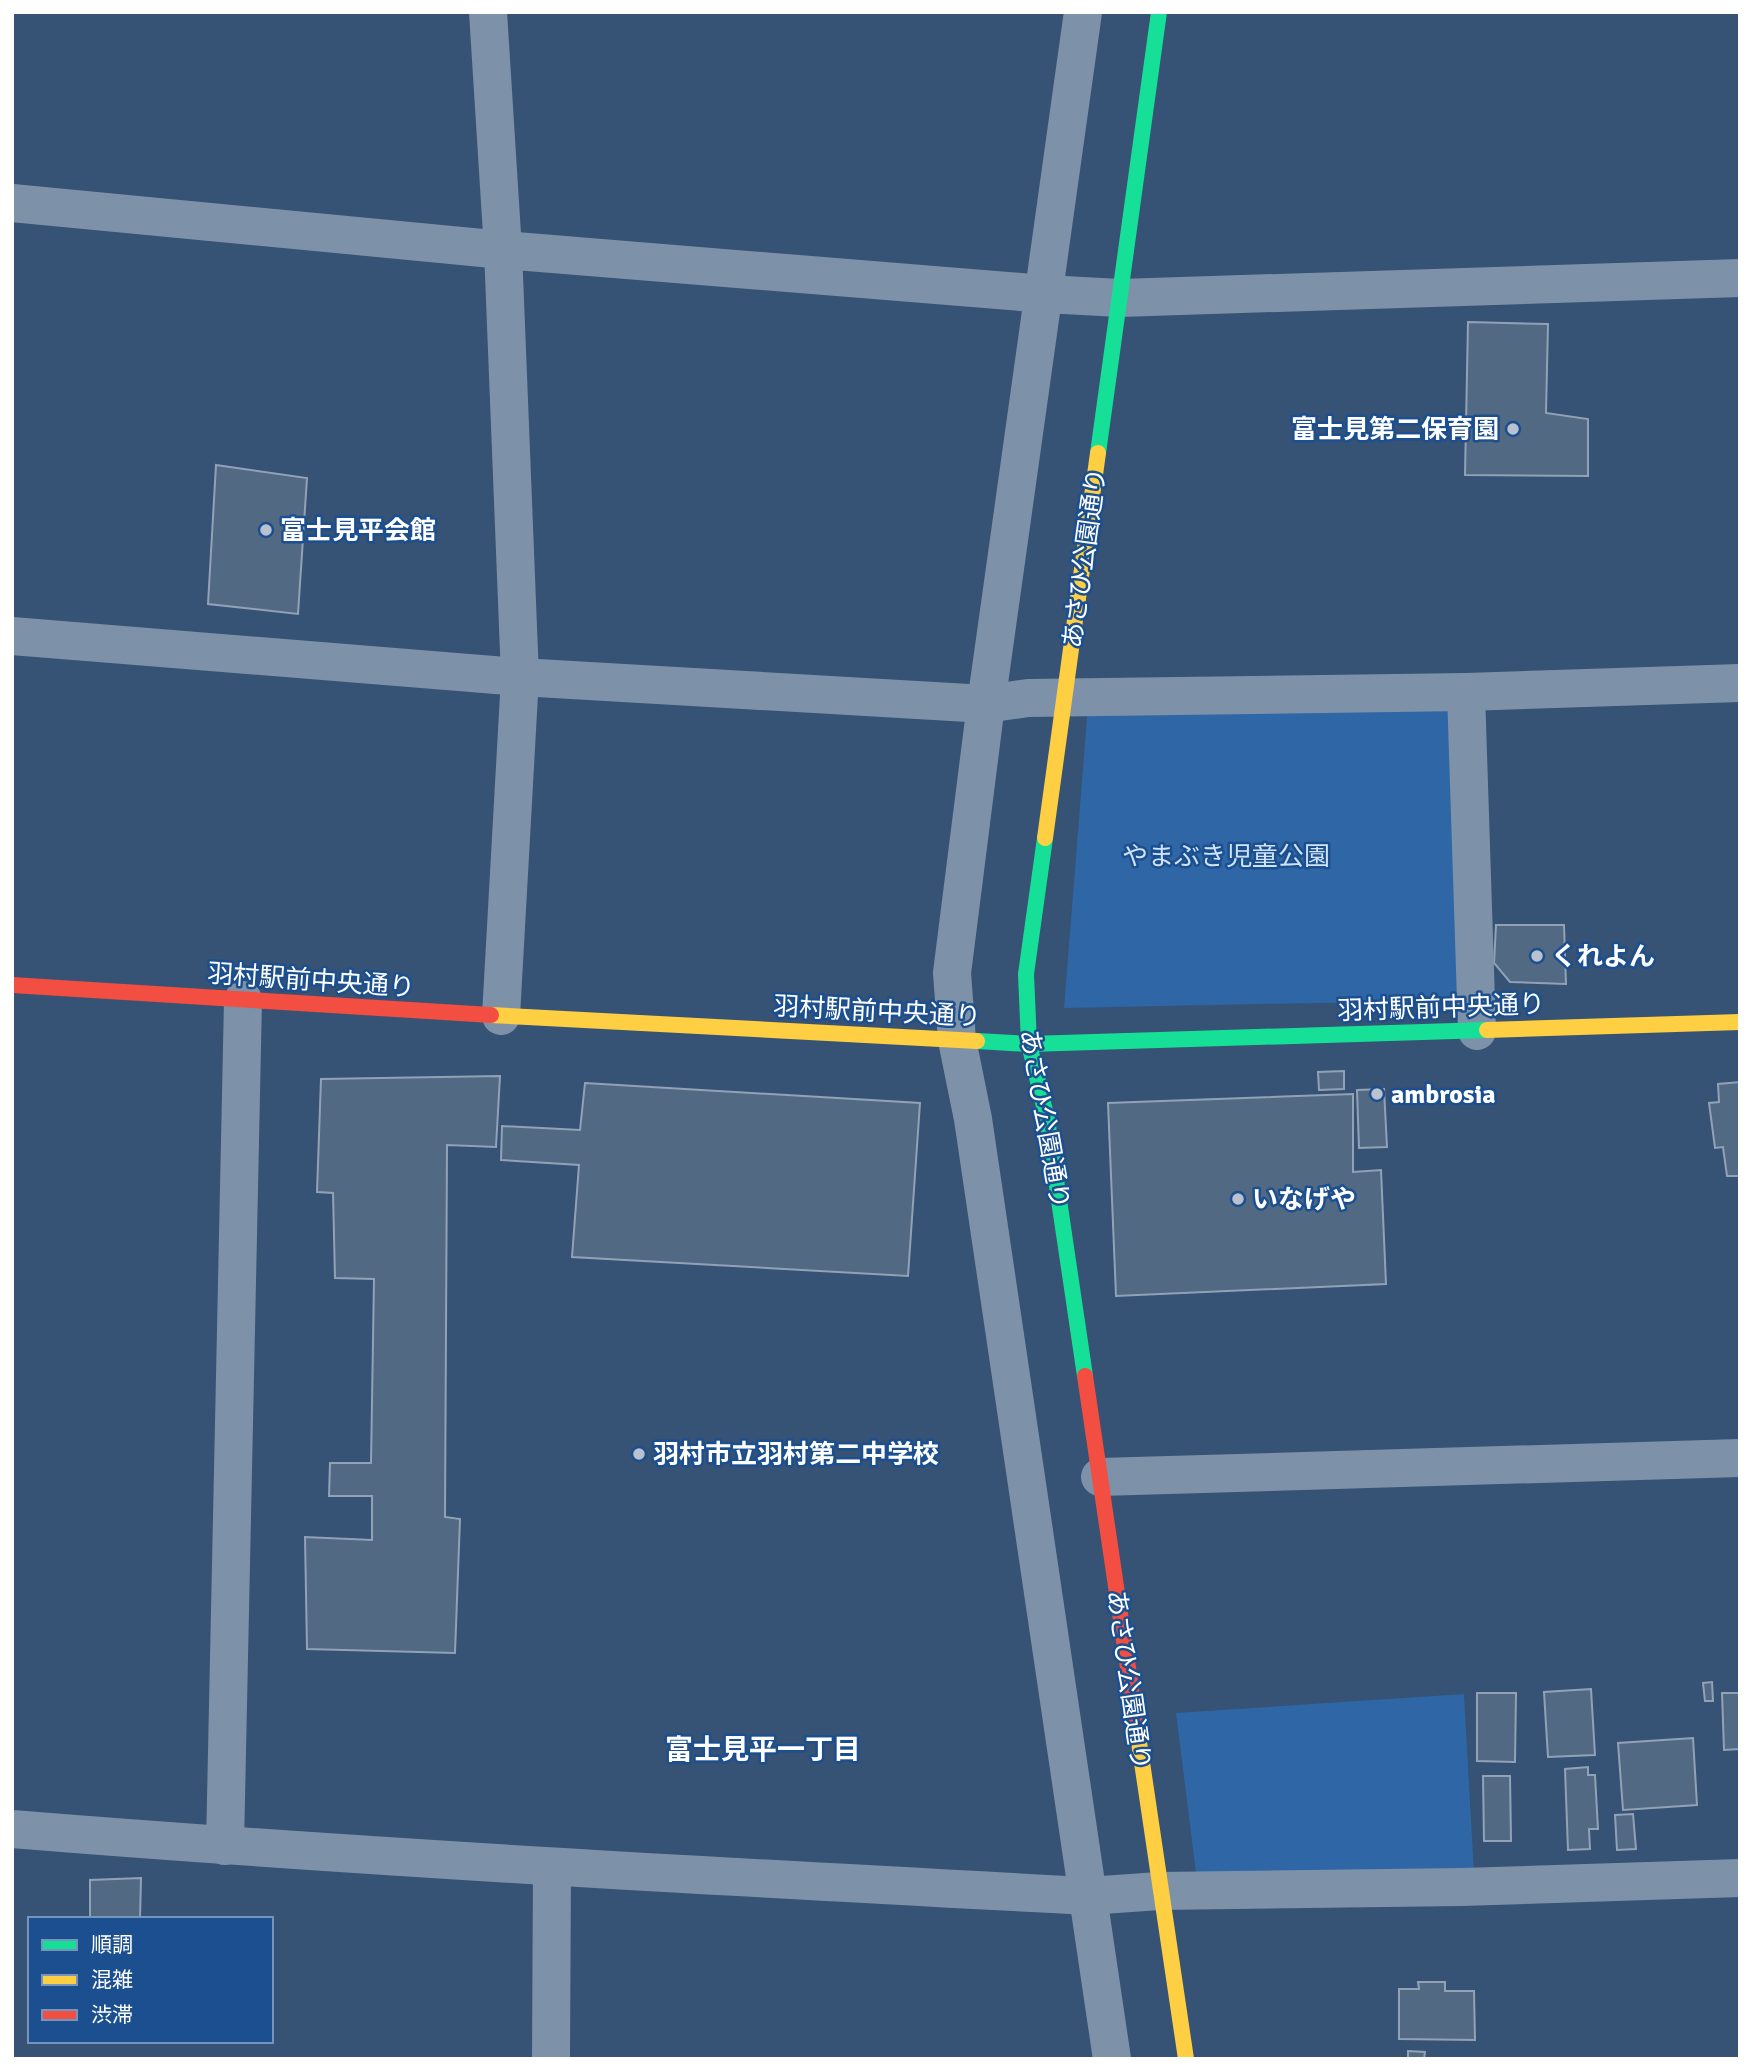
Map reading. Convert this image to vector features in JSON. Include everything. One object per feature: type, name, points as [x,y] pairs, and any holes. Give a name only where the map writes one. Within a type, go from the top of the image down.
[{"type":"street","points":[[488,12],[503,250],[520,677],[501,1016]]},
{"type":"street","points":[[1083,12],[986,704],[952,973],[957,1040],[973,1119],[1112,2059]]},
{"type":"street","name":"あさひ公園通り","points":[[1159,12],[1026,974],[1029,1044],[1047,1119],[1159,1891],[1186,2059]]},
{"type":"street","points":[[12,203],[503,250],[1120,298],[1740,278]]},
{"type":"street","points":[[12,636],[520,677],[986,704],[1028,698],[1466,692],[1740,683]]},
{"type":"street","points":[[1466,692],[1478,1031]]},
{"type":"street","name":"羽村駅前中央通り","points":[[12,985],[501,1016],[1029,1044],[1740,1022]]},
{"type":"street","points":[[225,1846],[243,1000]]},
{"type":"street","points":[[1100,1477],[1740,1458]]},
{"type":"street","points":[[12,1829],[552,1868],[1088,1896],[1159,1891],[1448,1887],[1740,1878]]},
{"type":"street","points":[[551,2059],[552,1868]]},
{"type":"green space","name":"やまぶき児童公園","points":[[1088,705],[1458,709],[1465,1000],[1064,1008]]},
{"type":"green space","points":[[1464,1694],[1474,1873],[1197,1881],[1176,1713]]},
{"type":"building","points":[[1468,322],[1548,324],[1546,413],[1588,419],[1588,476],[1465,475]]},
{"type":"building","points":[[216,465],[307,478],[298,614],[208,604]]},
{"type":"building","points":[[1496,925],[1564,925],[1566,984],[1510,982],[1494,963]]},
{"type":"building","points":[[1344,1071],[1344,1089],[1319,1090],[1318,1072]]},
{"type":"building","points":[[500,1076],[496,1147],[447,1145],[445,1517],[460,1519],[455,1653],[307,1649],[305,1537],[372,1540],[372,1496],[329,1496],[330,1463],[371,1463],[374,1279],[335,1278],[333,1193],[317,1192],[321,1079]]},
{"type":"building","points":[[1740,1082],[1740,1176],[1727,1176],[1723,1147],[1715,1148],[1709,1103],[1719,1102],[1718,1084]]},
{"type":"building","points":[[585,1083],[920,1103],[908,1276],[572,1257],[579,1165],[501,1160],[502,1126],[580,1130]]},
{"type":"building","points":[[1384,1089],[1387,1147],[1359,1148],[1357,1090]]},
{"type":"building","points":[[1353,1094],[1353,1172],[1381,1170],[1386,1284],[1116,1296],[1108,1103]]},
{"type":"building","points":[[1712,1682],[1713,1701],[1705,1701],[1703,1683]]},
{"type":"building","points":[[1591,1689],[1595,1755],[1548,1757],[1544,1692]]},
{"type":"building","points":[[1477,1693],[1516,1693],[1515,1762],[1477,1761]]},
{"type":"building","points":[[1722,1693],[1740,1693],[1740,1749],[1724,1750]]},
{"type":"building","points":[[1693,1738],[1697,1805],[1623,1810],[1618,1743]]},
{"type":"building","points":[[1588,1767],[1588,1775],[1595,1775],[1598,1829],[1589,1829],[1590,1849],[1568,1850],[1565,1769]]},
{"type":"building","points":[[1483,1776],[1510,1776],[1511,1841],[1484,1841]]},
{"type":"building","points":[[1633,1814],[1636,1849],[1617,1850],[1615,1815]]},
{"type":"building","points":[[141,1878],[140,1917],[90,1917],[90,1880]]},
{"type":"building","points":[[1418,1982],[1445,1982],[1445,1991],[1474,1991],[1475,2040],[1399,2039],[1399,1989],[1419,1989]]},
{"type":"building","points":[[1408,2051],[1425,2052],[1424,2059],[1408,2059]]},
{"type":"traffic: fast","points":[[1098,453],[1159,12]]},
{"type":"traffic: fast","points":[[1045,838],[1026,974],[1029,1044],[1047,1119],[1085,1376]]},
{"type":"traffic: fast","points":[[977,1041],[1029,1044],[1487,1030]]},
{"type":"traffic: slow","points":[[1045,838],[1098,453]]},
{"type":"traffic: slow","points":[[491,1015],[977,1041]]},
{"type":"traffic: slow","points":[[1487,1030],[1740,1022]]},
{"type":"traffic: slow","points":[[1136,1722],[1186,2059]]},
{"type":"traffic: jam","points":[[12,985],[491,1015]]},
{"type":"traffic: jam","points":[[1085,1376],[1136,1722]]},
{"type":"place","name":"富士見第二保育園","points":[[1513,429]]},
{"type":"place","name":"富士見平会館","points":[[266,530]]},
{"type":"place","name":"くれよん","points":[[1537,956]]},
{"type":"place","name":"ambrosia","points":[[1377,1094]]},
{"type":"place","name":"いなげや","points":[[1238,1199]]},
{"type":"place","name":"羽村市立羽村第二中学校","points":[[639,1454]]},
{"type":"district","name":"富士見平一丁目","points":[[763,1749]]}]
